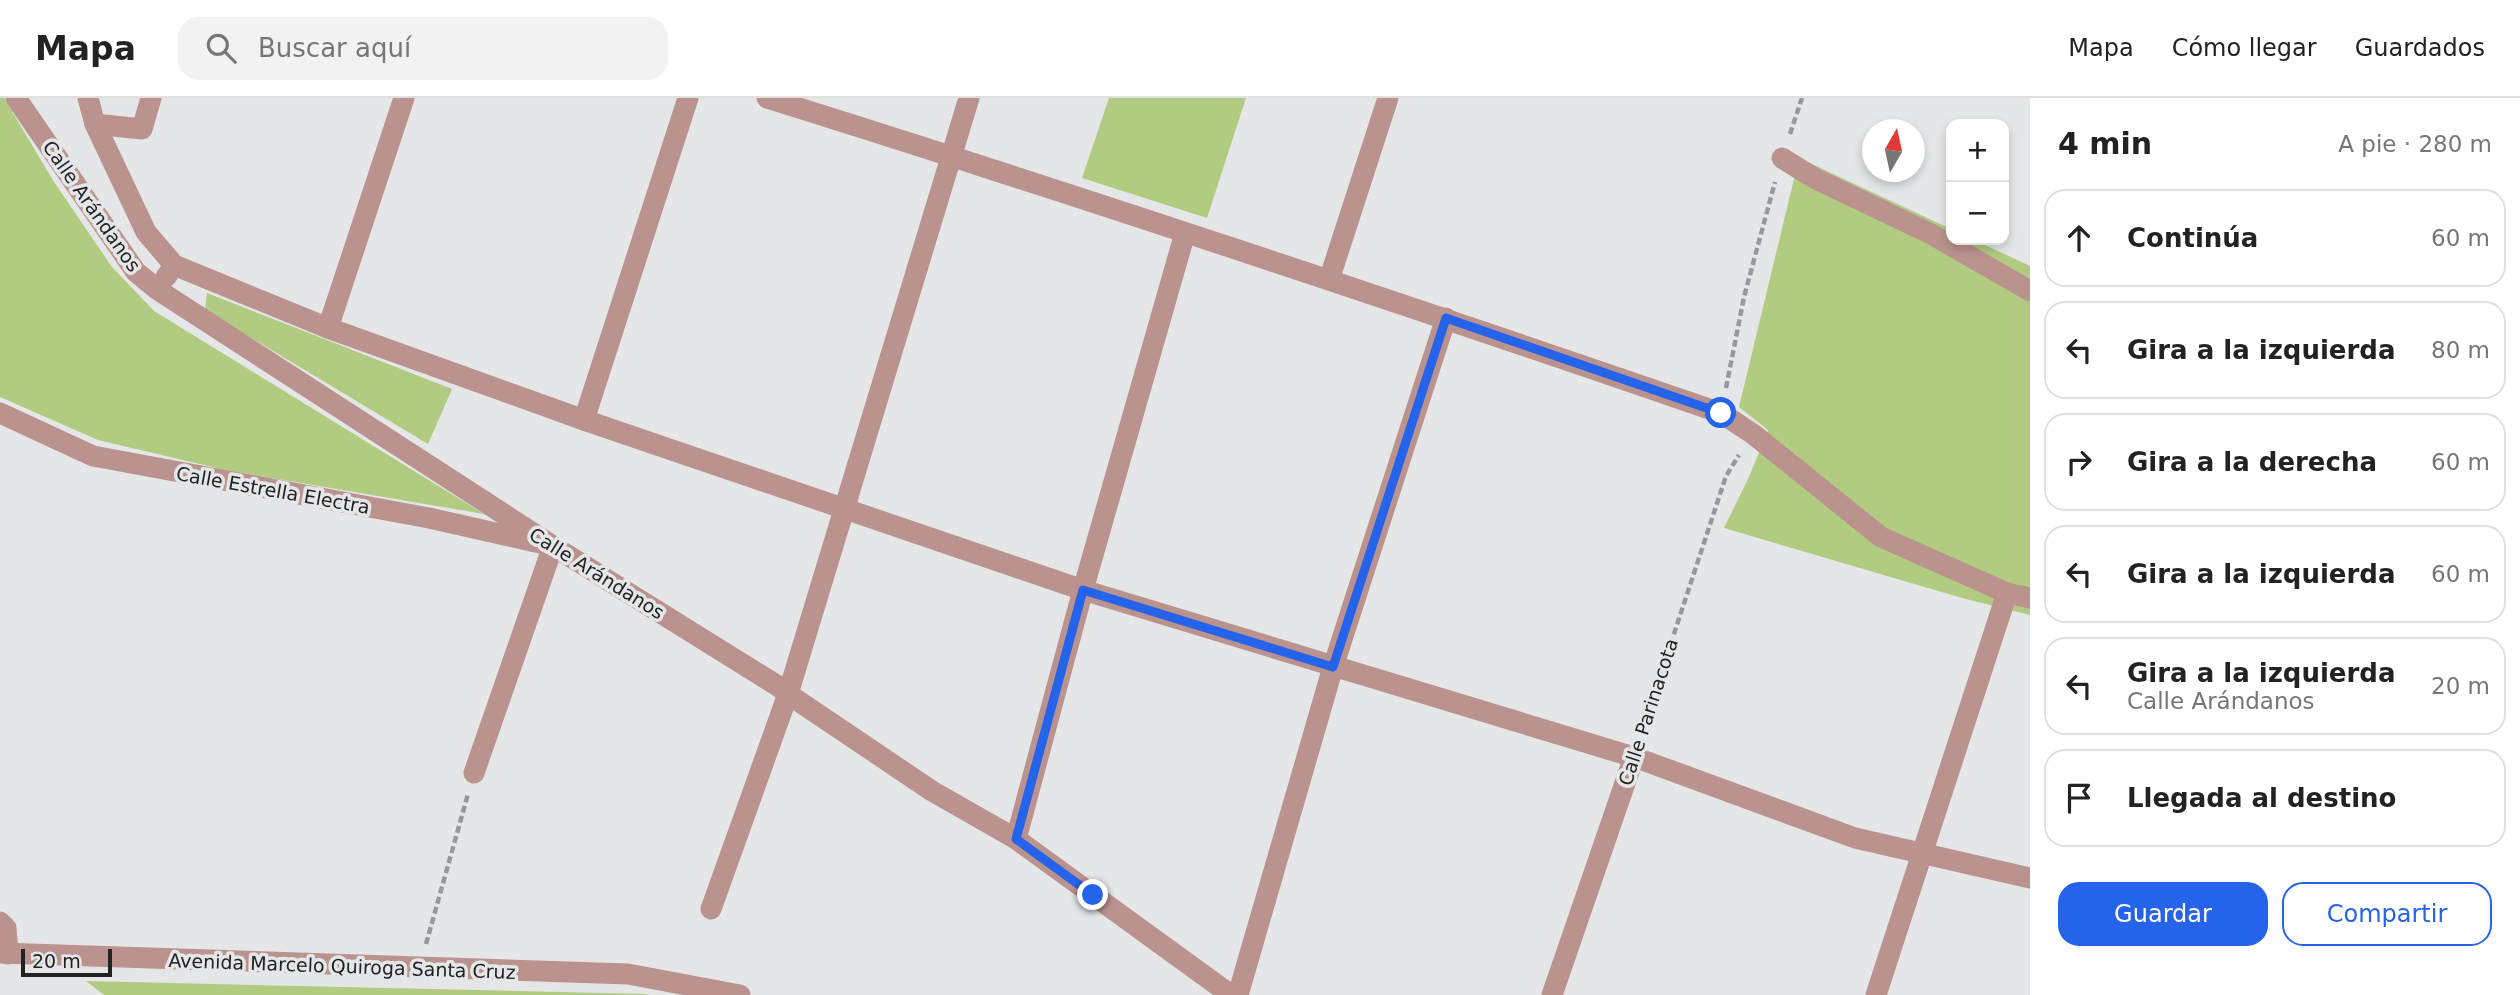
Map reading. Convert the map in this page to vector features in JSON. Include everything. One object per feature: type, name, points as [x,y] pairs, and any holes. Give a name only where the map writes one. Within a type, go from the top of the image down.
[{"type":"street","name":"Calle Arándanos","points":[[16,98],[136,272],[158,290],[553,546],[778,686],[932,791],[1016,839],[1231,995]]},
{"type":"street","points":[[88,98],[95,124],[146,232],[174,265],[328,328],[584,420],[1083,590],[1634,757],[1855,838],[2030,878]]},
{"type":"street","points":[[95,124],[142,128],[152,98]]},
{"type":"street","points":[[328,328],[404,98]]},
{"type":"street","points":[[584,420],[688,98]]},
{"type":"street","points":[[767,98],[1446,318],[1721,413],[1753,434],[1881,537],[2007,593],[2030,598]]},
{"type":"street","points":[[711,909],[788,694],[969,98]]},
{"type":"street","points":[[1329,280],[1388,98]]},
{"type":"street","points":[[1782,158],[1814,178],[1931,234],[2030,291]]},
{"type":"street","points":[[1016,839],[1083,590],[1185,233]]},
{"type":"street","points":[[158,290],[174,265]]},
{"type":"street","points":[[1238,995],[1333,667],[1446,318]]},
{"type":"street","name":"Calle Estrella Electra","points":[[0,413],[93,456],[429,518],[553,546]]},
{"type":"street","points":[[474,773],[553,546]]},
{"type":"street","points":[[1876,995],[2007,593]]},
{"type":"street","name":"Calle Parinacota","points":[[1552,995],[1634,757]]},
{"type":"street","points":[[0,922],[6,928],[4,954]]},
{"type":"street","name":"Avenida Marcelo Quiroga Santa Cruz","points":[[4,954],[628,974],[740,995]]},
{"type":"street","name":"Avenida Marcelo Quiroga Santa Cruz","points":[[684,986],[715,995]]},
{"type":"path","points":[[1721,413],[1744,298],[1782,158],[1802,98]]},
{"type":"path","name":"Calle Parinacota","points":[[1634,757],[1726,476],[1753,434]]},
{"type":"path","points":[[420,969],[474,773]]},
{"type":"green space","points":[[0,98],[4,98],[54,182],[112,267],[154,311],[484,514],[225,470],[98,440],[0,397]]},
{"type":"green space","points":[[1109,98],[1246,98],[1207,218],[1082,178]]},
{"type":"green space","points":[[1799,158],[1946,227],[1946,245],[1985,245],[2030,266],[2030,615],[1962,598],[1724,528],[1768,430],[1739,407]]},
{"type":"green space","points":[[207,293],[452,389],[428,444],[205,310]]},
{"type":"green space","points":[[86,981],[645,994],[649,995],[104,995]]},
{"type":"route","points":[[1093,895],[1016,839],[1083,590],[1333,667],[1446,318],[1721,413]]}]
